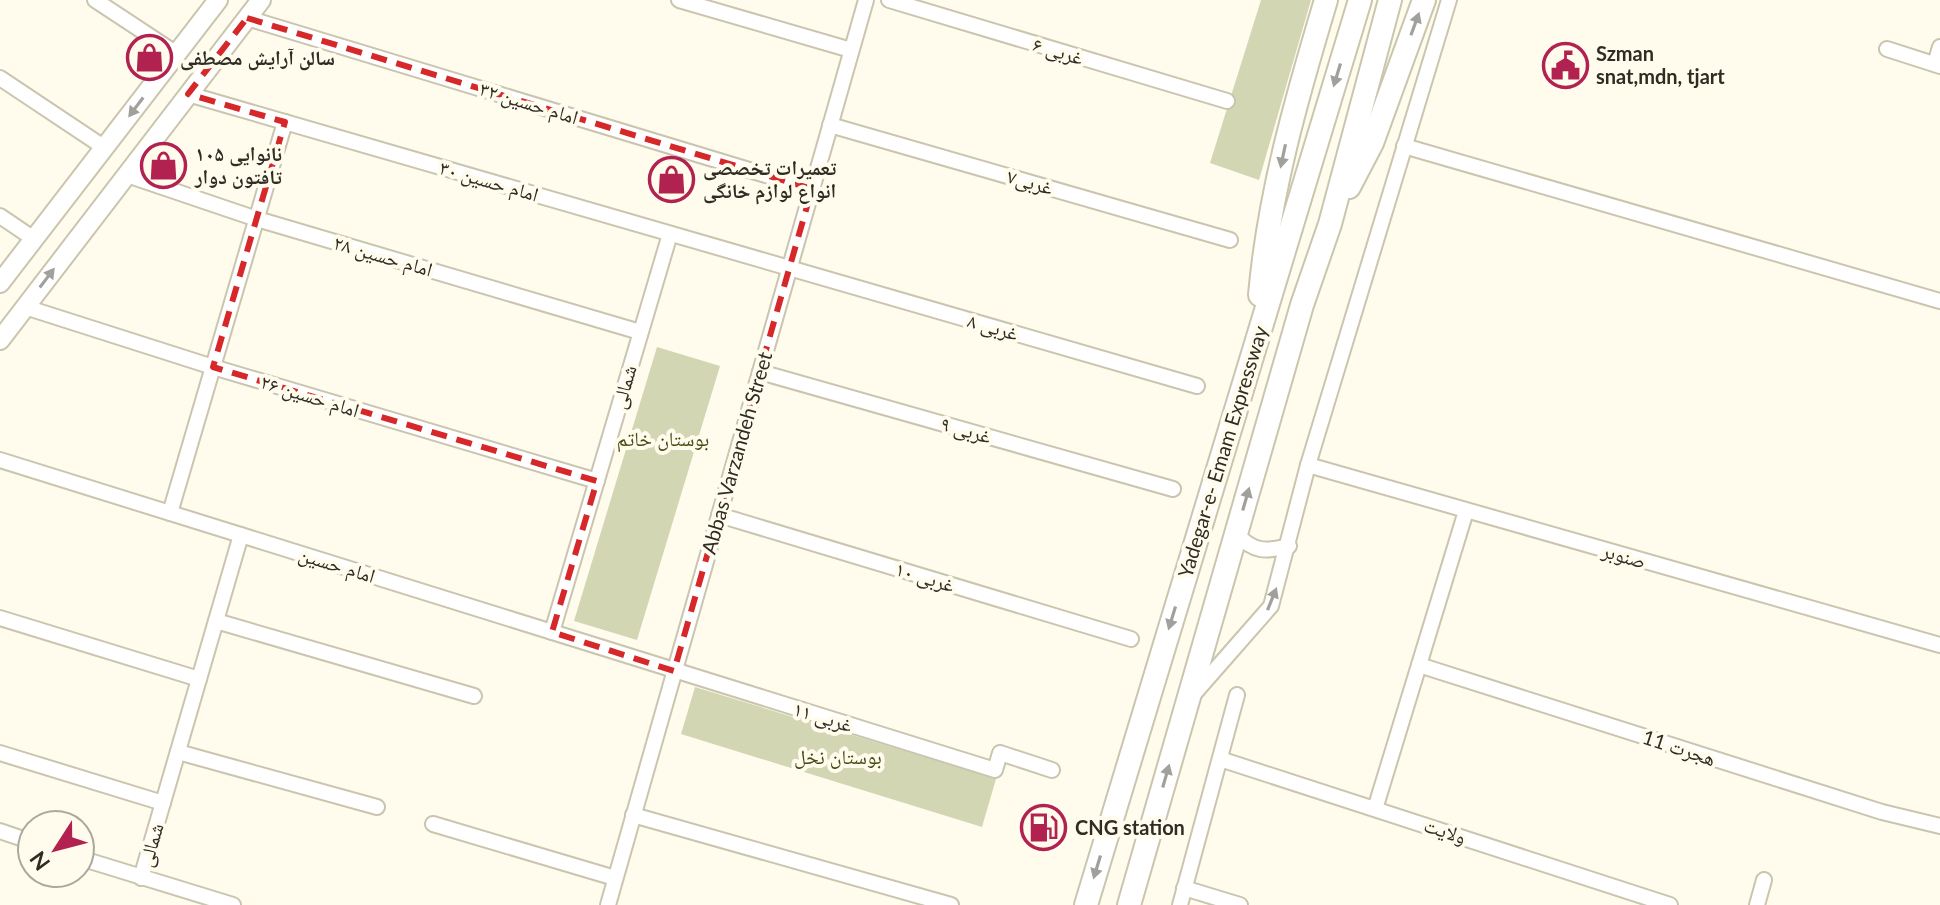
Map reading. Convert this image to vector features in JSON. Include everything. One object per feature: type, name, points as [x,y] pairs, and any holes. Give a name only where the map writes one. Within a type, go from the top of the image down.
[{"type":"highway","points":[[1256,342],[1265,238],[1291,116],[1326,0]]},
{"type":"highway","name":"Yadegar-e- Emam Expressway","points":[[1086,905],[1360,0]]},
{"type":"highway","name":"Yadegar-e- Emam Expressway","points":[[1129,905],[1302,305],[1330,224],[1390,0]]},
{"type":"highway","points":[[1330,224],[1372,143],[1424,0]]},
{"type":"main road","points":[[0,283],[218,0]]},
{"type":"main road","points":[[0,340],[261,0]]},
{"type":"street","points":[[95,0],[177,54]]},
{"type":"street","points":[[117,14],[125,0]]},
{"type":"street","points":[[679,0],[851,50]]},
{"type":"street","name":"Abbas Varzandeh Street","points":[[608,905],[866,0]]},
{"type":"street","name":"غربی ۶","points":[[889,0],[1227,101]]},
{"type":"street","points":[[1188,702],[1271,606],[1308,465],[1449,0]]},
{"type":"street","name":"امام حسین ۳۲","points":[[247,18],[812,189]]},
{"type":"street","points":[[1887,49],[1938,65],[1940,47]]},
{"type":"street","points":[[0,78],[105,148]]},
{"type":"street","name":"امام حسین ۳۰","points":[[188,94],[789,269]]},
{"type":"street","points":[[170,513],[285,122]]},
{"type":"street","name":"غربی۷","points":[[830,125],[1230,240]]},
{"type":"street","points":[[1404,146],[1940,301]]},
{"type":"street","name":"امام حسین ۲۸","points":[[127,175],[257,219],[640,332]]},
{"type":"street","points":[[0,216],[34,239]]},
{"type":"street","name":"شمالی","points":[[552,632],[670,234]]},
{"type":"street","name":"غربی ۸","points":[[789,269],[1197,386]]},
{"type":"street","name":"امام حسین ۲۶","points":[[25,307],[213,367],[597,481]]},
{"type":"street","name":"غربی ۹","points":[[760,372],[1173,489]]},
{"type":"street","name":"امام حسین","points":[[0,460],[674,671]]},
{"type":"street","name":"صنوبر","points":[[1308,465],[1940,645]]},
{"type":"street","points":[[1375,809],[1466,511]]},
{"type":"street","name":"غربی ۱۰","points":[[719,515],[1131,639]]},
{"type":"street","points":[[1236,534],[1249,547],[1264,552],[1289,546]]},
{"type":"street","name":"شمالی","points":[[141,878],[241,535]]},
{"type":"street","points":[[0,618],[199,679]]},
{"type":"street","points":[[216,621],[474,696]]},
{"type":"street","name":"هجرت 11","points":[[1419,665],[1882,812],[1940,826]]},
{"type":"street","name":"غربی ۱۱","points":[[674,671],[995,770],[1000,753],[1052,770]]},
{"type":"street","points":[[1180,905],[1237,695]]},
{"type":"street","points":[[178,752],[377,807]]},
{"type":"street","points":[[0,753],[163,803]]},
{"type":"street","name":"ولایت","points":[[1220,759],[1670,905]]},
{"type":"street","points":[[633,815],[951,905]]},
{"type":"street","points":[[433,824],[615,878]]},
{"type":"street","points":[[96,863],[233,905]]},
{"type":"street","points":[[1757,905],[1764,880]]},
{"type":"street","points":[[1184,888],[1240,905]]},
{"type":"highlighted area","points":[[247,18],[812,189],[674,671],[552,632],[597,481],[213,367],[285,122],[188,94]]},
{"type":"green space","points":[[1261,0],[1311,0],[1259,180],[1210,163]]},
{"type":"green space","name":"بوستان خاتم","points":[[657,347],[720,366],[637,640],[574,621]]},
{"type":"green space","name":"بوستان نخل","points":[[695,687],[996,779],[982,827],[681,734]]},
{"type":"place","name":"سالن آرایش مصطفی","points":[[149,58]]},
{"type":"place","name":"Szman snat,mdn, tjart","points":[[1565,66]]},
{"type":"place","name":"نانوایی ۱۰۵ تافتون دوار","points":[[164,165]]},
{"type":"place","name":"تعمیرات تخصصی انواع لوازم خانگی","points":[[672,179]]},
{"type":"place","name":"CNG station","points":[[1044,828]]}]
